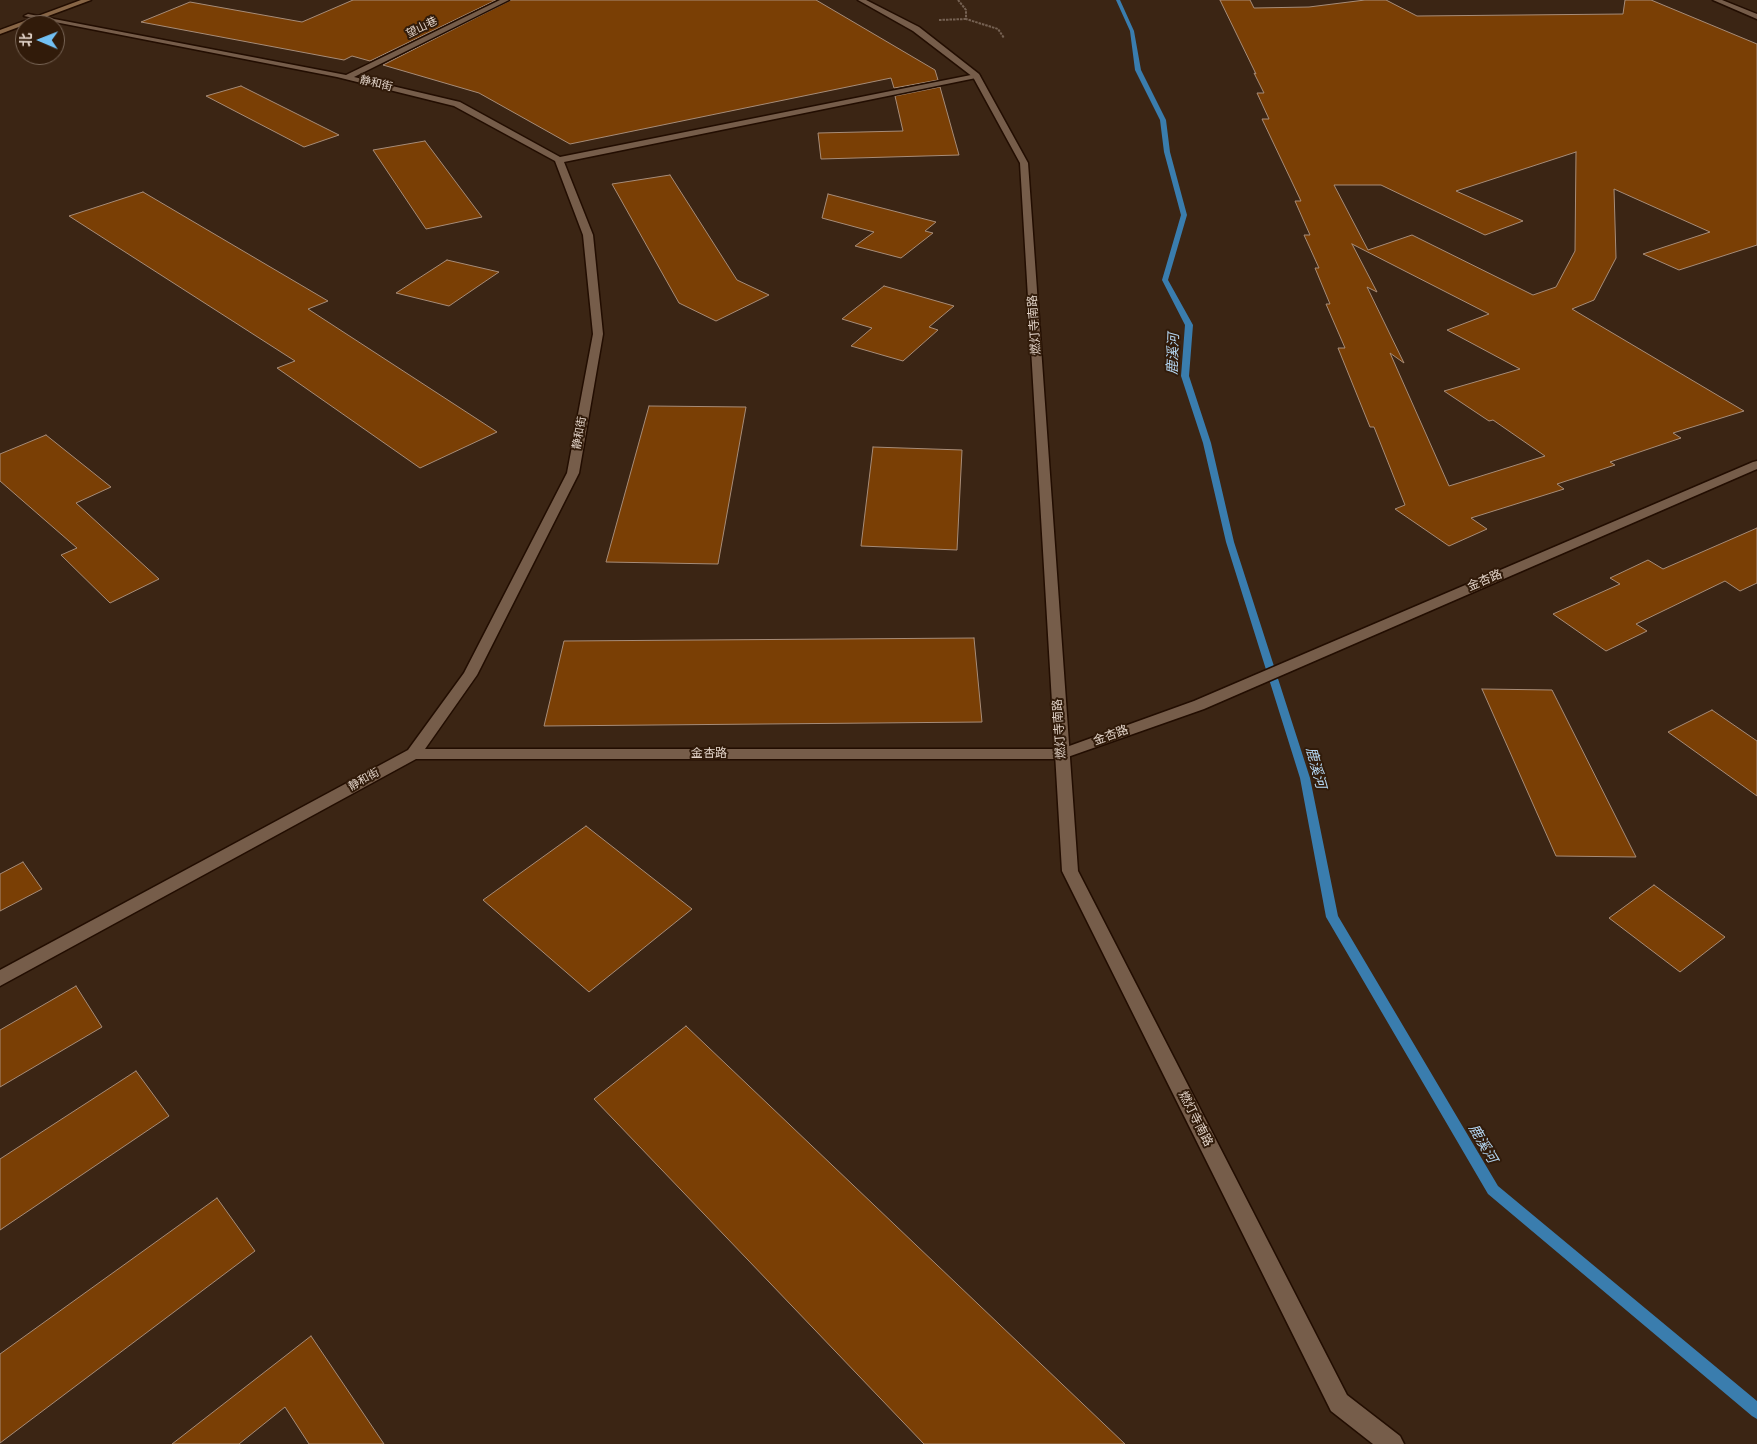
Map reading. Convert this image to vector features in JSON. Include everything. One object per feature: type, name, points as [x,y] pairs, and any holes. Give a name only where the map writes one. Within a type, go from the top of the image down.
[{"type":"main road","points":[[38,15],[72,0]]},
{"type":"main road","points":[[40,15],[88,0]]},
{"type":"main road","points":[[0,26],[15,22]]},
{"type":"main road","points":[[0,32],[15,25]]},
{"type":"street","name":"望山巷","points":[[347,77],[506,0]]},
{"type":"street","name":"燃灯寺南路","points":[[861,0],[916,29],[976,76],[1024,163],[1070,871],[1339,1403],[1392,1444]]},
{"type":"street","points":[[1716,0],[1757,17]]},
{"type":"street","name":"静和街","points":[[0,979],[413,754],[470,675],[573,473],[598,334],[588,235],[558,160],[457,104],[347,77],[65,23]]},
{"type":"street","points":[[558,160],[976,76]]},
{"type":"street","name":"金杏路","points":[[413,754],[1062,754],[1199,705],[1757,464]]},
{"type":"path","points":[[958,0],[966,10],[966,19],[998,29],[1004,38]]},
{"type":"building","points":[[353,0],[496,0],[370,61],[352,56],[344,60],[141,22],[190,2],[302,22]]},
{"type":"building","points":[[511,0],[816,0],[935,70],[938,80],[894,88],[891,78],[570,144],[479,93],[383,65]]},
{"type":"building","points":[[1220,0],[1250,0],[1254,8],[1309,7],[1365,0],[1386,0],[1417,16],[1623,14],[1625,0],[1651,0],[1757,44],[1757,245],[1679,270],[1643,254],[1710,232],[1614,189],[1616,258],[1594,300],[1572,309],[1744,411],[1673,433],[1681,438],[1610,462],[1615,465],[1557,484],[1564,489],[1471,518],[1487,529],[1449,546],[1395,509],[1405,505],[1374,427],[1370,427],[1338,348],[1345,348],[1326,304],[1330,304],[1315,268],[1319,268],[1304,235],[1310,235],[1295,201],[1301,201],[1262,119],[1269,119],[1257,93],[1264,93],[1254,73],[1256,74]],"holes":[[[1576,152],[1575,251],[1556,287],[1533,295],[1412,235],[1368,250],[1334,185],[1381,185],[1485,235],[1523,221],[1456,191]],[[1352,244],[1489,314],[1447,330],[1520,369],[1444,391],[1489,421],[1493,420],[1545,456],[1449,486],[1390,353],[1404,363],[1367,287],[1377,292]]]},
{"type":"building","points":[[241,86],[339,135],[304,147],[206,96]]},
{"type":"building","points":[[940,87],[959,155],[821,159],[818,133],[903,131],[895,96]]},
{"type":"building","points":[[425,141],[482,217],[426,229],[373,150]]},
{"type":"building","points":[[670,175],[737,280],[769,295],[716,321],[679,303],[612,184]]},
{"type":"building","points":[[143,192],[328,301],[308,309],[497,432],[420,468],[277,368],[295,361],[69,216]]},
{"type":"building","points":[[828,194],[936,222],[925,231],[933,233],[901,258],[855,246],[874,232],[822,218]]},
{"type":"building","points":[[447,260],[499,272],[449,306],[396,293]]},
{"type":"building","points":[[884,286],[954,306],[929,327],[938,330],[903,361],[851,346],[872,328],[842,319]]},
{"type":"building","points":[[649,406],[746,407],[718,564],[606,562]]},
{"type":"building","points":[[46,435],[111,487],[76,503],[159,579],[110,603],[61,555],[77,548],[0,481],[0,454]]},
{"type":"building","points":[[873,447],[962,450],[957,550],[861,546]]},
{"type":"building","points":[[1757,528],[1757,583],[1740,591],[1725,581],[1636,624],[1647,631],[1606,651],[1553,614],[1620,584],[1610,578],[1648,560],[1663,569]]},
{"type":"building","points":[[974,638],[982,722],[544,726],[564,641]]},
{"type":"building","points":[[1482,689],[1552,690],[1636,857],[1556,856]]},
{"type":"building","points":[[1712,710],[1757,741],[1757,796],[1668,732]]},
{"type":"building","points":[[586,826],[692,909],[589,992],[483,900]]},
{"type":"building","points":[[23,862],[42,889],[0,911],[0,874]]},
{"type":"building","points":[[1654,885],[1725,937],[1680,972],[1609,918]]},
{"type":"building","points":[[76,986],[102,1027],[0,1087],[0,1030]]},
{"type":"building","points":[[686,1026],[1125,1444],[924,1444],[594,1099]]},
{"type":"building","points":[[136,1071],[169,1116],[0,1230],[0,1159]]},
{"type":"building","points":[[217,1198],[255,1251],[0,1443],[0,1354]]},
{"type":"building","points":[[311,1336],[384,1444],[309,1444],[285,1407],[239,1444],[172,1444]]},
{"type":"waterway","name":"鹿溪河","points":[[1118,0],[1132,31],[1138,70],[1163,120],[1167,152],[1184,215],[1165,280],[1189,325],[1185,376],[1207,443],[1230,542],[1305,778],[1332,917],[1493,1190],[1757,1411]]}]
